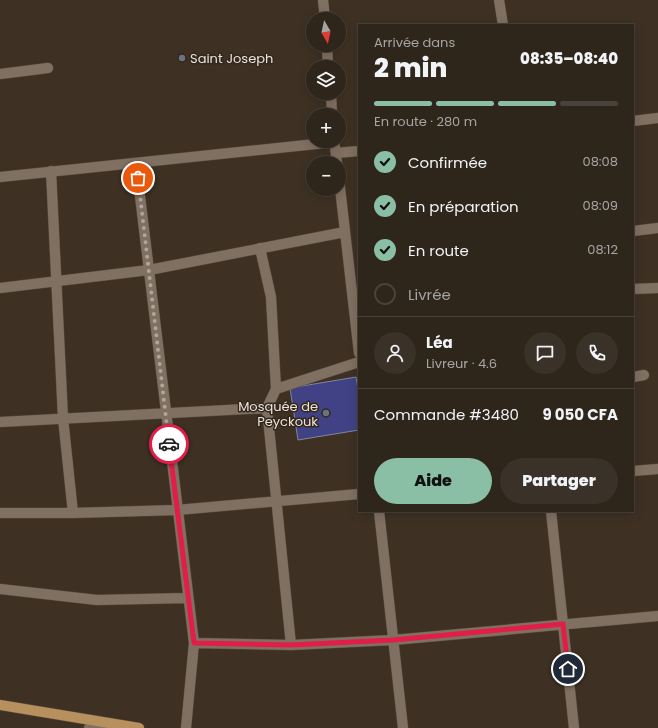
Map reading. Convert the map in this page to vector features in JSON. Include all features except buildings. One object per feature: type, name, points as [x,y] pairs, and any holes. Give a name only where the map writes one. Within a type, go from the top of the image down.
[{"type":"main road","points":[[0,705],[140,728]]},
{"type":"street","points":[[323,0],[324,12]]},
{"type":"street","points":[[499,0],[502,24]]},
{"type":"street","points":[[0,74],[48,68]]},
{"type":"street","points":[[634,121],[658,118]]},
{"type":"street","points":[[0,177],[306,145]]},
{"type":"street","points":[[343,156],[358,151]]},
{"type":"street","points":[[136,163],[187,598],[194,643],[186,728]]},
{"type":"street","points":[[51,171],[63,418],[73,513]]},
{"type":"street","points":[[341,196],[345,232],[354,265],[358,335]]},
{"type":"street","points":[[634,230],[658,228]]},
{"type":"street","points":[[0,288],[149,270],[345,232]]},
{"type":"street","points":[[260,248],[271,297],[276,389],[267,408],[291,645]]},
{"type":"street","points":[[634,289],[658,288]]},
{"type":"street","points":[[276,389],[358,362]]},
{"type":"street","points":[[634,377],[644,375]]},
{"type":"street","points":[[0,422],[267,408]]},
{"type":"street","points":[[634,471],[658,469]]},
{"type":"street","points":[[0,513],[73,513],[177,510],[358,494]]},
{"type":"street","points":[[378,512],[403,728]]},
{"type":"street","points":[[551,512],[574,728]]},
{"type":"street","points":[[0,589],[96,600],[187,598]]},
{"type":"street","points":[[194,643],[291,645],[393,640],[658,616]]},
{"type":"street","points":[[89,728],[121,724]]},
{"type":"way so far","points":[[138,178],[169,444]]},
{"type":"place","name":"Saint Joseph","points":[[182,58]]},
{"type":"place","name":"Mosquée de Peyckouk","points":[[326,413]]},
{"type":"route","points":[[169,444],[187,598],[194,643],[291,645],[393,640],[563,624],[568,669]]}]
